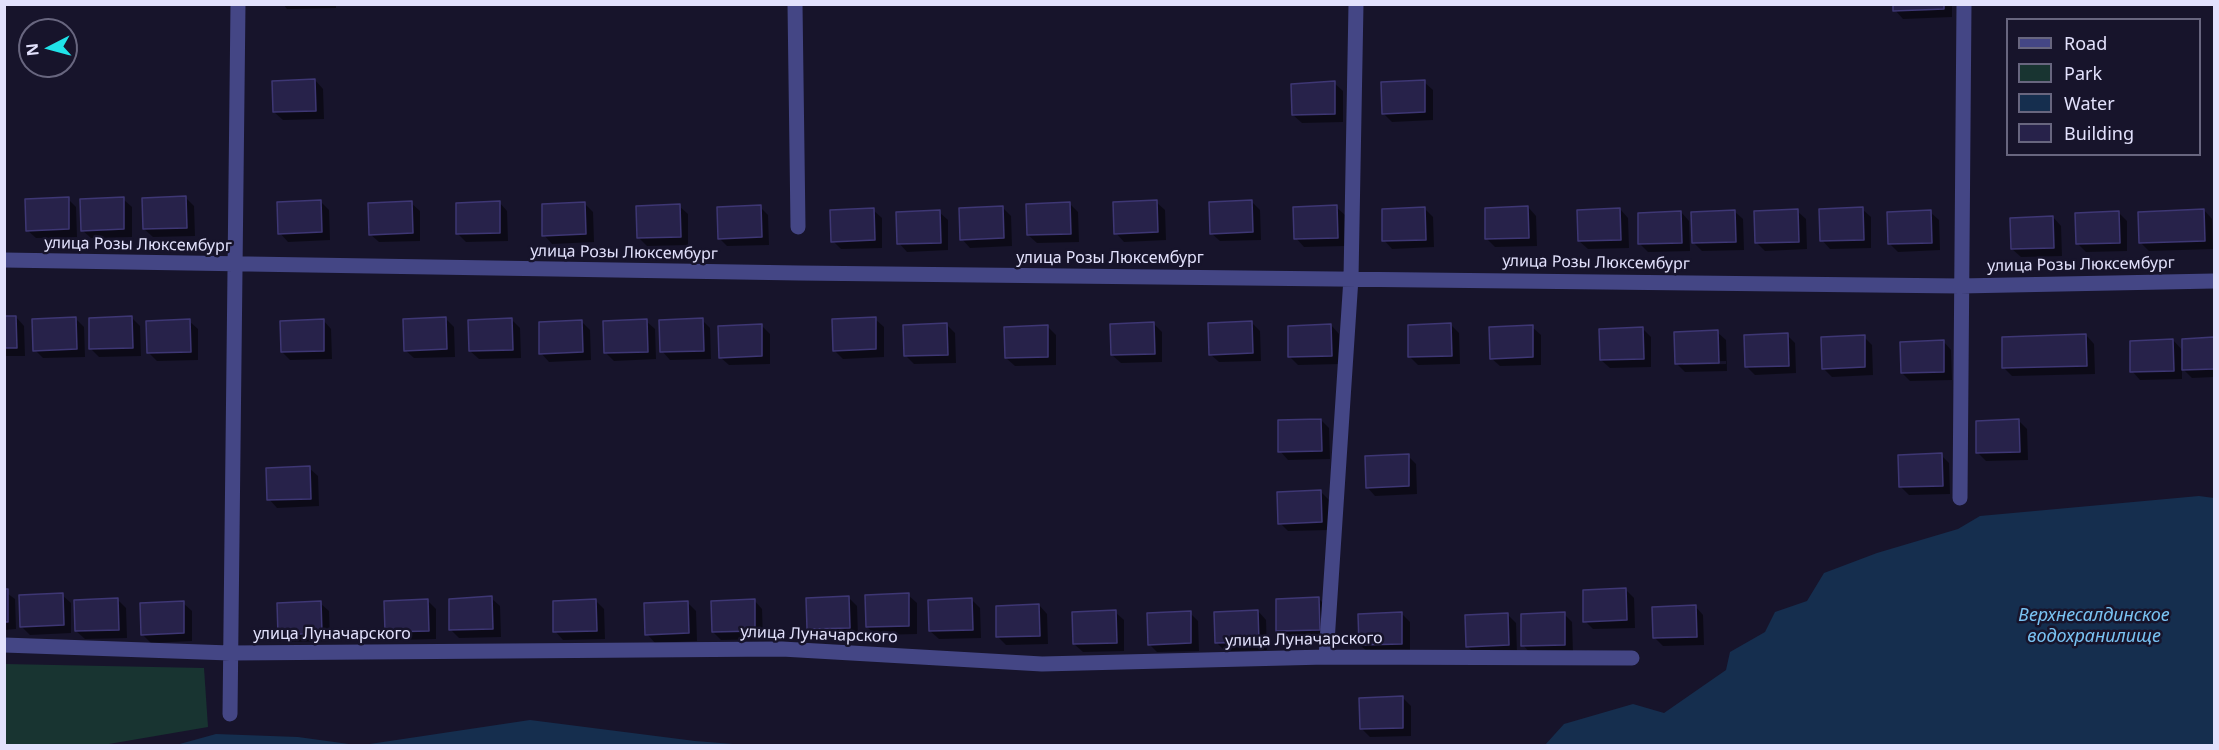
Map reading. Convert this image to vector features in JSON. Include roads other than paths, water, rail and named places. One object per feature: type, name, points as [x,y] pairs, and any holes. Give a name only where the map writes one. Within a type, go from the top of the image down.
[{"type":"street","points":[[230,714],[238,4]]},
{"type":"street","points":[[795,4],[798,227]]},
{"type":"street","points":[[1326,657],[1351,278],[1356,4]]},
{"type":"street","points":[[1960,498],[1964,4]]},
{"type":"street","name":"улица Розы Люксембург","points":[[4,260],[234,265],[1960,285],[2214,281]]},
{"type":"street","name":"улица Луначарского","points":[[4,645],[230,653],[782,650],[1042,664],[1326,657],[1632,658]]},
{"type":"water","name":"Верхнесалдинское водохранилище","points":[[2199,496],[2214,498],[2214,745],[1545,745],[1564,724],[1633,704],[1664,713],[1726,670],[1730,652],[1765,632],[1775,612],[1807,601],[1824,573],[1877,553],[1958,529],[1980,516]]},
{"type":"water","points":[[530,720],[695,741],[746,745],[363,745]]},
{"type":"water","points":[[216,734],[298,737],[356,745],[176,745]]}]
